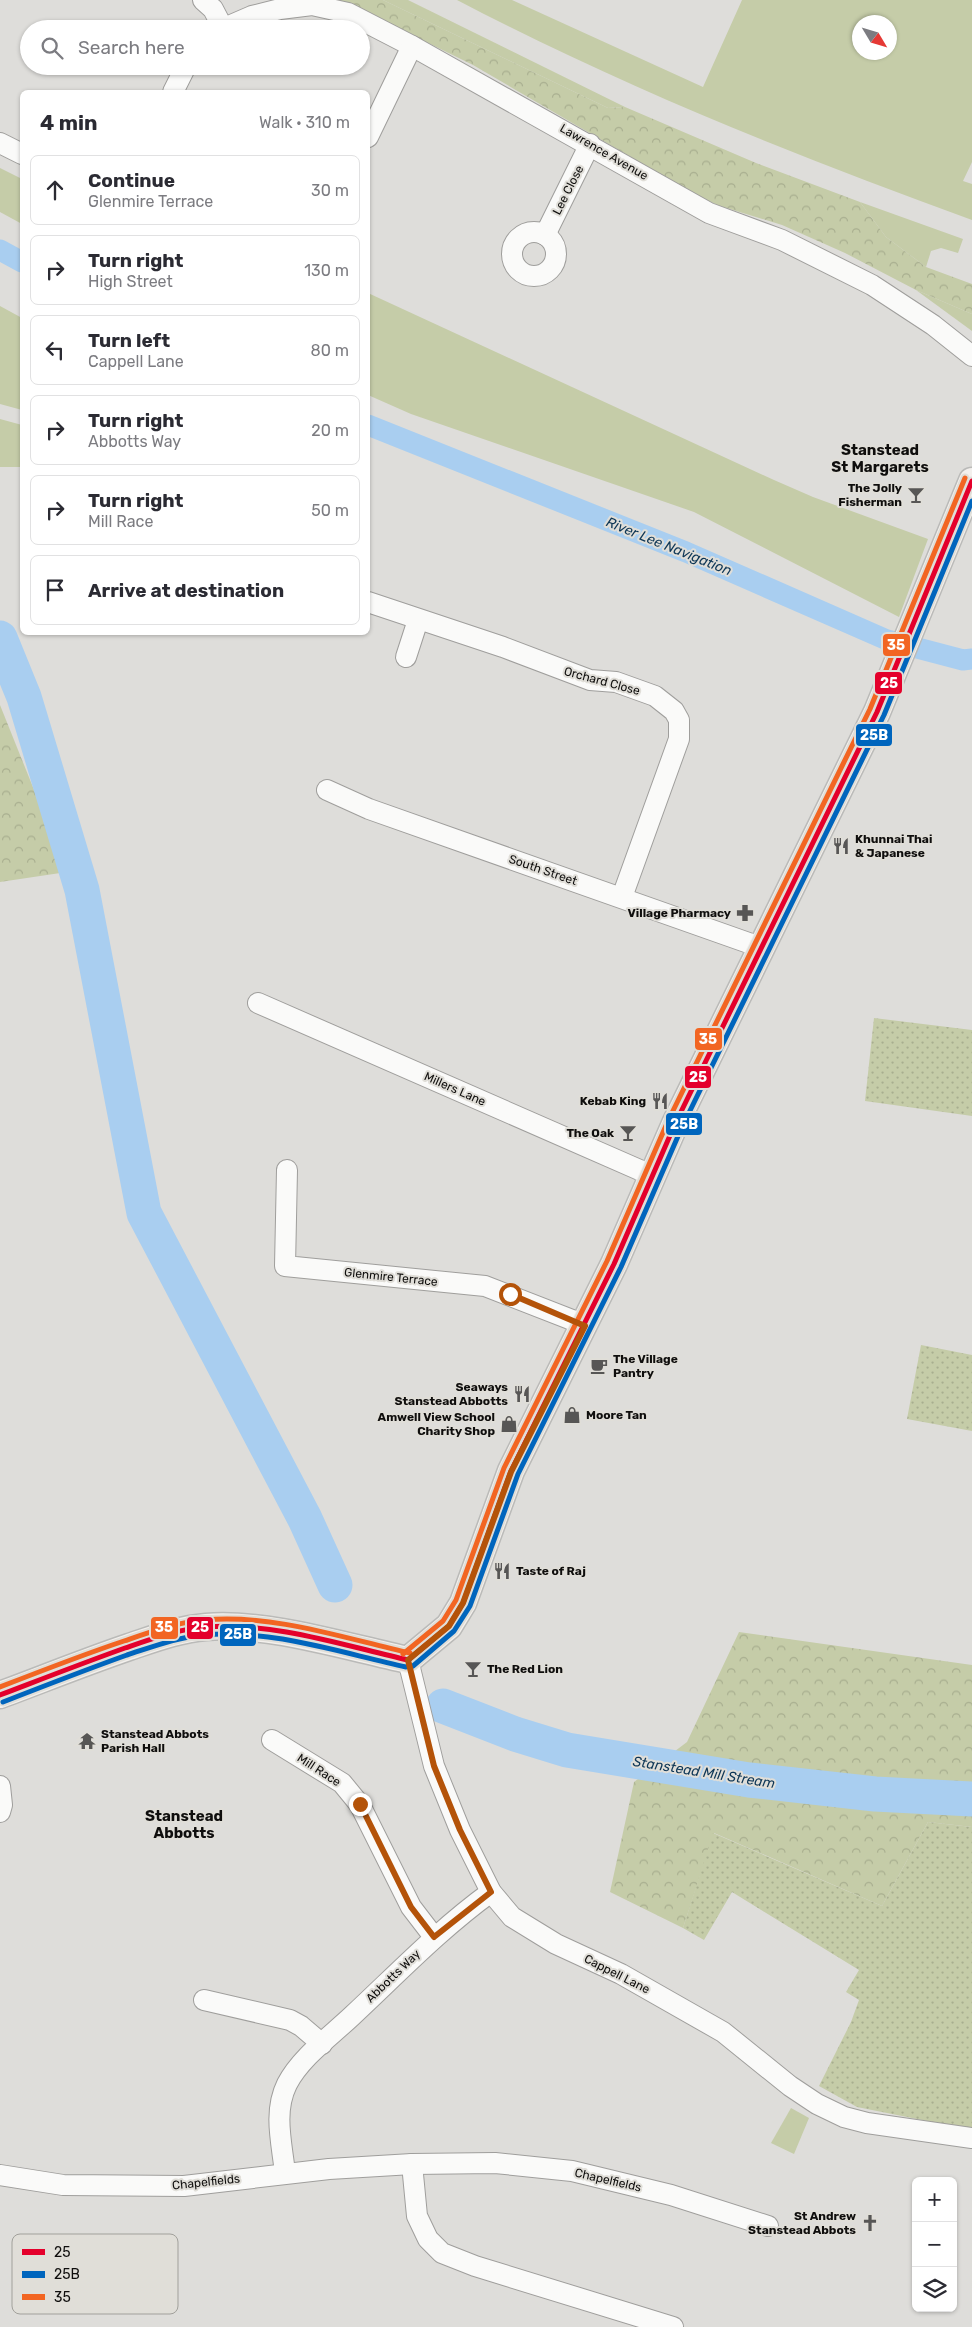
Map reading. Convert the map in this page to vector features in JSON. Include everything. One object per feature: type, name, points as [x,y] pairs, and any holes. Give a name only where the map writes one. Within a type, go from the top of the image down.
[{"type":"main road","points":[[0,1695],[146,1641],[205,1627],[232,1626],[292,1635],[408,1660],[449,1626],[463,1603],[511,1472],[585,1326],[614,1264],[651,1175],[885,692],[972,481]]},
{"type":"street","points":[[202,0],[213,9],[219,20]]},
{"type":"street","name":"Lawrence Avenue","points":[[242,20],[280,9],[312,5],[348,13],[362,20]]},
{"type":"street","name":"Lawrence Avenue","points":[[370,24],[590,144],[710,213],[782,240],[872,285],[933,325],[972,356]]},
{"type":"street","points":[[370,133],[412,46]]},
{"type":"street","points":[[174,90],[182,75]]},
{"type":"street","points":[[0,143],[20,153]]},
{"type":"street","name":"Lee Close","points":[[545,235],[590,144]]},
{"type":"street","name":"Orchard Close","points":[[370,603],[503,647],[590,680],[616,682],[655,696],[674,711],[679,720],[679,739],[622,897]]},
{"type":"street","points":[[406,657],[418,620]]},
{"type":"street","name":"South Street","points":[[327,790],[369,809],[760,947]]},
{"type":"street","name":"Millers Lane","points":[[258,1003],[651,1175]]},
{"type":"street","name":"Glenmire Terrace","points":[[287,1170],[285,1266],[485,1286],[585,1326]]},
{"type":"street","name":"Cappell Lane","points":[[408,1660],[434,1766],[460,1830],[491,1892],[512,1917],[556,1944],[621,1974],[723,2032],[790,2086],[817,2104],[844,2117],[867,2123],[972,2138]]},
{"type":"street","name":"Mill Race","points":[[272,1740],[342,1783],[360,1804],[411,1907],[434,1937]]},
{"type":"street","points":[[0,1786],[2,1805],[0,1812]]},
{"type":"street","name":"Abbotts Way","points":[[285,2173],[279,2121],[283,2095],[287,2084],[295,2073],[322,2044],[434,1937],[491,1892]]},
{"type":"street","points":[[204,2000],[290,2020],[301,2026],[322,2044]]},
{"type":"street","name":"Chapelfields","points":[[0,2175],[63,2185],[184,2186],[285,2173],[412,2164],[495,2163],[572,2171],[671,2195],[768,2226]]},
{"type":"street","points":[[412,2164],[416,2216],[428,2239],[442,2253],[475,2266],[673,2327]]},
{"type":"green space","points":[[328,0],[383,0],[608,108],[625,107],[756,163],[860,202],[886,237],[926,267],[972,284],[972,314],[916,290],[845,253],[782,225],[720,206],[696,195],[473,65],[416,37]]},
{"type":"green space","points":[[383,0],[408,0],[625,107],[608,108]]},
{"type":"green space","points":[[457,0],[512,0],[703,87],[742,0],[972,0],[972,162],[963,181],[972,184],[972,220],[775,145],[646,91]]},
{"type":"green space","points":[[0,168],[20,178],[20,223],[0,212]]},
{"type":"green space","points":[[860,202],[963,239],[958,253],[941,248],[931,251],[926,267],[886,237]]},
{"type":"green space","points":[[916,290],[972,314],[972,331]]},
{"type":"green space","points":[[370,294],[774,480],[813,497],[928,539],[899,617],[694,512],[411,414],[370,396]]},
{"type":"green space","points":[[0,306],[20,317],[20,409],[0,404]]},
{"type":"green space","points":[[0,419],[20,424],[20,467],[0,467]]},
{"type":"green space","points":[[0,705],[67,872],[0,882]]},
{"type":"green space","points":[[874,1018],[972,1030],[972,1116],[865,1101]]},
{"type":"green space","points":[[921,1345],[972,1355],[972,1431],[907,1419]]},
{"type":"green space","points":[[739,1632],[972,1665],[972,1827],[928,1822],[882,1906],[714,1833],[683,1928],[610,1892],[634,1782],[687,1742]]},
{"type":"green space","points":[[928,1822],[972,1827],[972,2130],[857,2107],[819,2086],[851,2022],[859,2000],[846,1992],[859,1970],[732,1892],[704,1940],[683,1928],[713,1833],[882,1906]]},
{"type":"green space","points":[[791,2108],[809,2118],[794,2154],[771,2143]]},
{"type":"waterway","name":"River Lee Navigation","points":[[0,250],[20,261]]},
{"type":"waterway","name":"River Lee Navigation","points":[[370,426],[686,552],[887,640],[963,660],[972,659]]},
{"type":"waterway","points":[[0,638],[24,697],[82,890],[144,1213],[305,1519],[335,1585]]},
{"type":"waterway","name":"Stanstead Mill Stream","points":[[443,1706],[515,1734],[567,1750],[749,1780],[875,1794],[972,1799]]},
{"type":"transit line","name":"35","points":[[403,1654],[443,1621],[456,1600],[504,1468],[607,1261],[668,1121],[870,709],[965,478]]},
{"type":"transit line","name":"25","points":[[408,1660],[449,1626],[463,1603],[511,1471],[614,1264],[675,1124],[877,712],[972,481]]},
{"type":"transit line","name":"25B","points":[[413,1666],[454,1631],[470,1606],[518,1474],[621,1267],[682,1127],[884,715],[972,501]]},
{"type":"transit line","name":"35","points":[[0,1687],[77,1657],[154,1631],[174,1625],[205,1620],[231,1619],[283,1624],[334,1634],[410,1653]]},
{"type":"transit line","name":"25","points":[[0,1695],[145,1641],[175,1632],[206,1627],[231,1626],[282,1631],[408,1660]]},
{"type":"transit line","name":"25B","points":[[3,1702],[127,1655],[175,1640],[204,1635],[230,1634],[281,1639],[406,1667]]},
{"type":"place","name":"The Jolly Fisherman","points":[[916,495]]},
{"type":"place","name":"Khunnai Thai & Japanese","points":[[841,846]]},
{"type":"place","name":"Village Pharmacy","points":[[745,913]]},
{"type":"place","name":"Kebab King","points":[[660,1101]]},
{"type":"place","name":"The Oak","points":[[628,1133]]},
{"type":"place","name":"The Village Pantry","points":[[599,1366]]},
{"type":"place","name":"Seaways Stanstead Abbotts","points":[[522,1394]]},
{"type":"place","name":"Moore Tan","points":[[572,1415]]},
{"type":"place","name":"Amwell View School Charity Shop","points":[[509,1424]]},
{"type":"place","name":"Taste of Raj","points":[[502,1571]]},
{"type":"place","name":"The Red Lion","points":[[473,1669]]},
{"type":"place","name":"Stanstead Abbots Parish Hall","points":[[87,1741]]},
{"type":"place","name":"St Andrew Stanstead Abbots","points":[[870,2223]]},
{"type":"district","name":"Stanstead St Margarets","points":[[880,458]]},
{"type":"district","name":"Stanstead Abbotts","points":[[184,1824]]},
{"type":"route","points":[[360,1804],[411,1907],[434,1937],[491,1892],[460,1830],[434,1766],[408,1660],[449,1626],[463,1603],[511,1472],[585,1326],[510,1294]]}]
